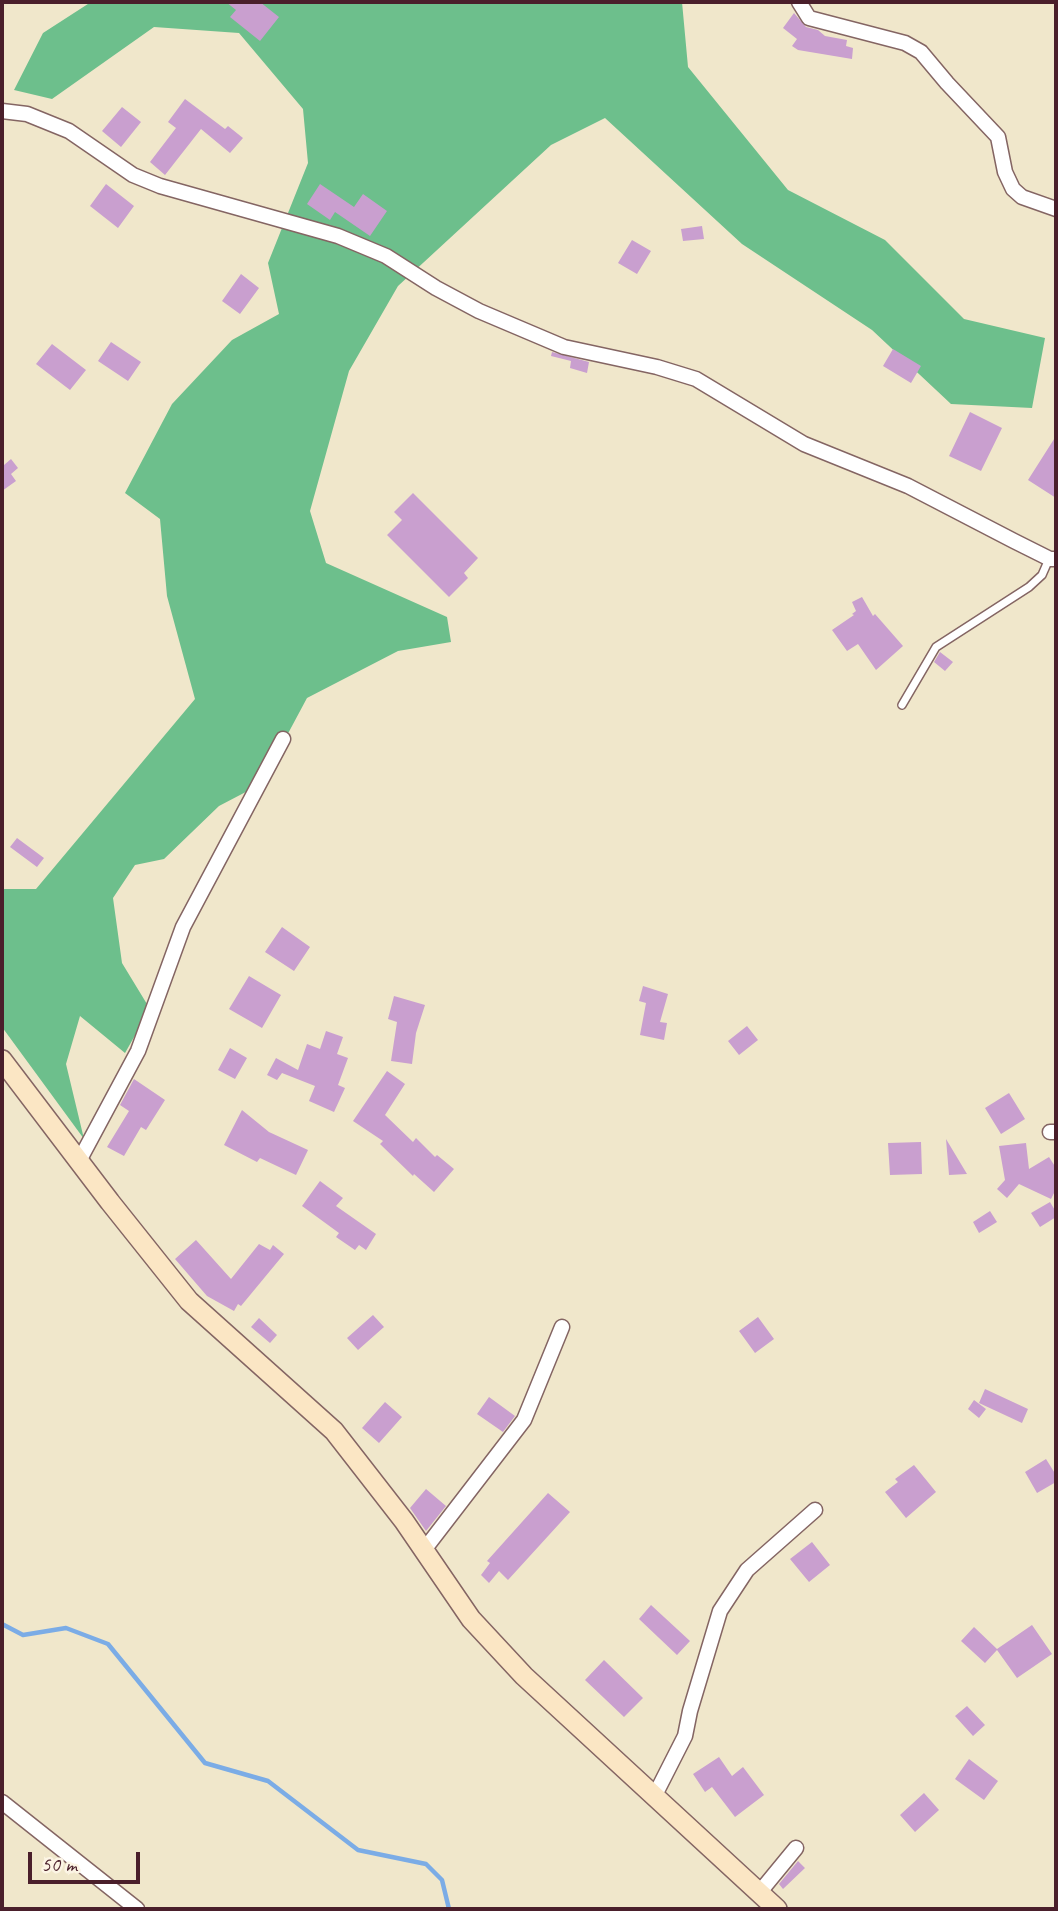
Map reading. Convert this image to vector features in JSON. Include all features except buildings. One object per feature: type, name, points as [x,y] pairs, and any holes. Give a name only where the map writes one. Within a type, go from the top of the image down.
[{"type":"street","points":[[799,2],[809,19],[905,43],[922,52],[998,137],[1005,172],[1013,188],[1022,197],[1056,209]]},
{"type":"street","points":[[2,111],[27,114],[69,131],[133,175],[160,186],[338,236],[386,256],[479,311],[564,347],[657,367],[696,379],[804,444],[908,486],[1053,559]]},
{"type":"street","points":[[79,1161],[138,1051],[183,927],[283,738]]},
{"type":"street","points":[[2,1060],[189,1301],[334,1431],[424,1550],[471,1619],[524,1676],[777,1909]]},
{"type":"street","points":[[424,1550],[524,1420],[562,1327]]},
{"type":"street","points":[[654,1797],[685,1736],[720,1611],[747,1570],[815,1510]]},
{"type":"street","points":[[2,1802],[137,1909]]},
{"type":"street","points":[[759,1893],[796,1848]]},
{"type":"lane","points":[[902,705],[936,647],[1029,587],[1053,559]]},
{"type":"green space","points":[[91,2],[682,2],[688,67],[788,190],[885,240],[964,319],[1045,338],[1032,408],[951,404],[872,330],[742,244],[605,118],[551,145],[398,286],[349,371],[310,511],[326,563],[447,617],[451,642],[398,651],[307,698],[261,784],[219,806],[164,859],[135,865],[113,898],[122,963],[150,1009],[125,1053],[80,1016],[66,1064],[84,1139],[2,1027],[2,889],[36,889],[195,699],[167,596],[160,519],[125,493],[172,404],[232,340],[279,314],[268,263],[308,163],[303,109],[239,33],[154,27],[52,99],[14,90],[43,33]]},
{"type":"waterway","points":[[2,1624],[23,1635],[66,1628],[108,1644],[205,1763],[268,1781],[358,1850],[426,1864],[442,1880],[449,1909]]}]
